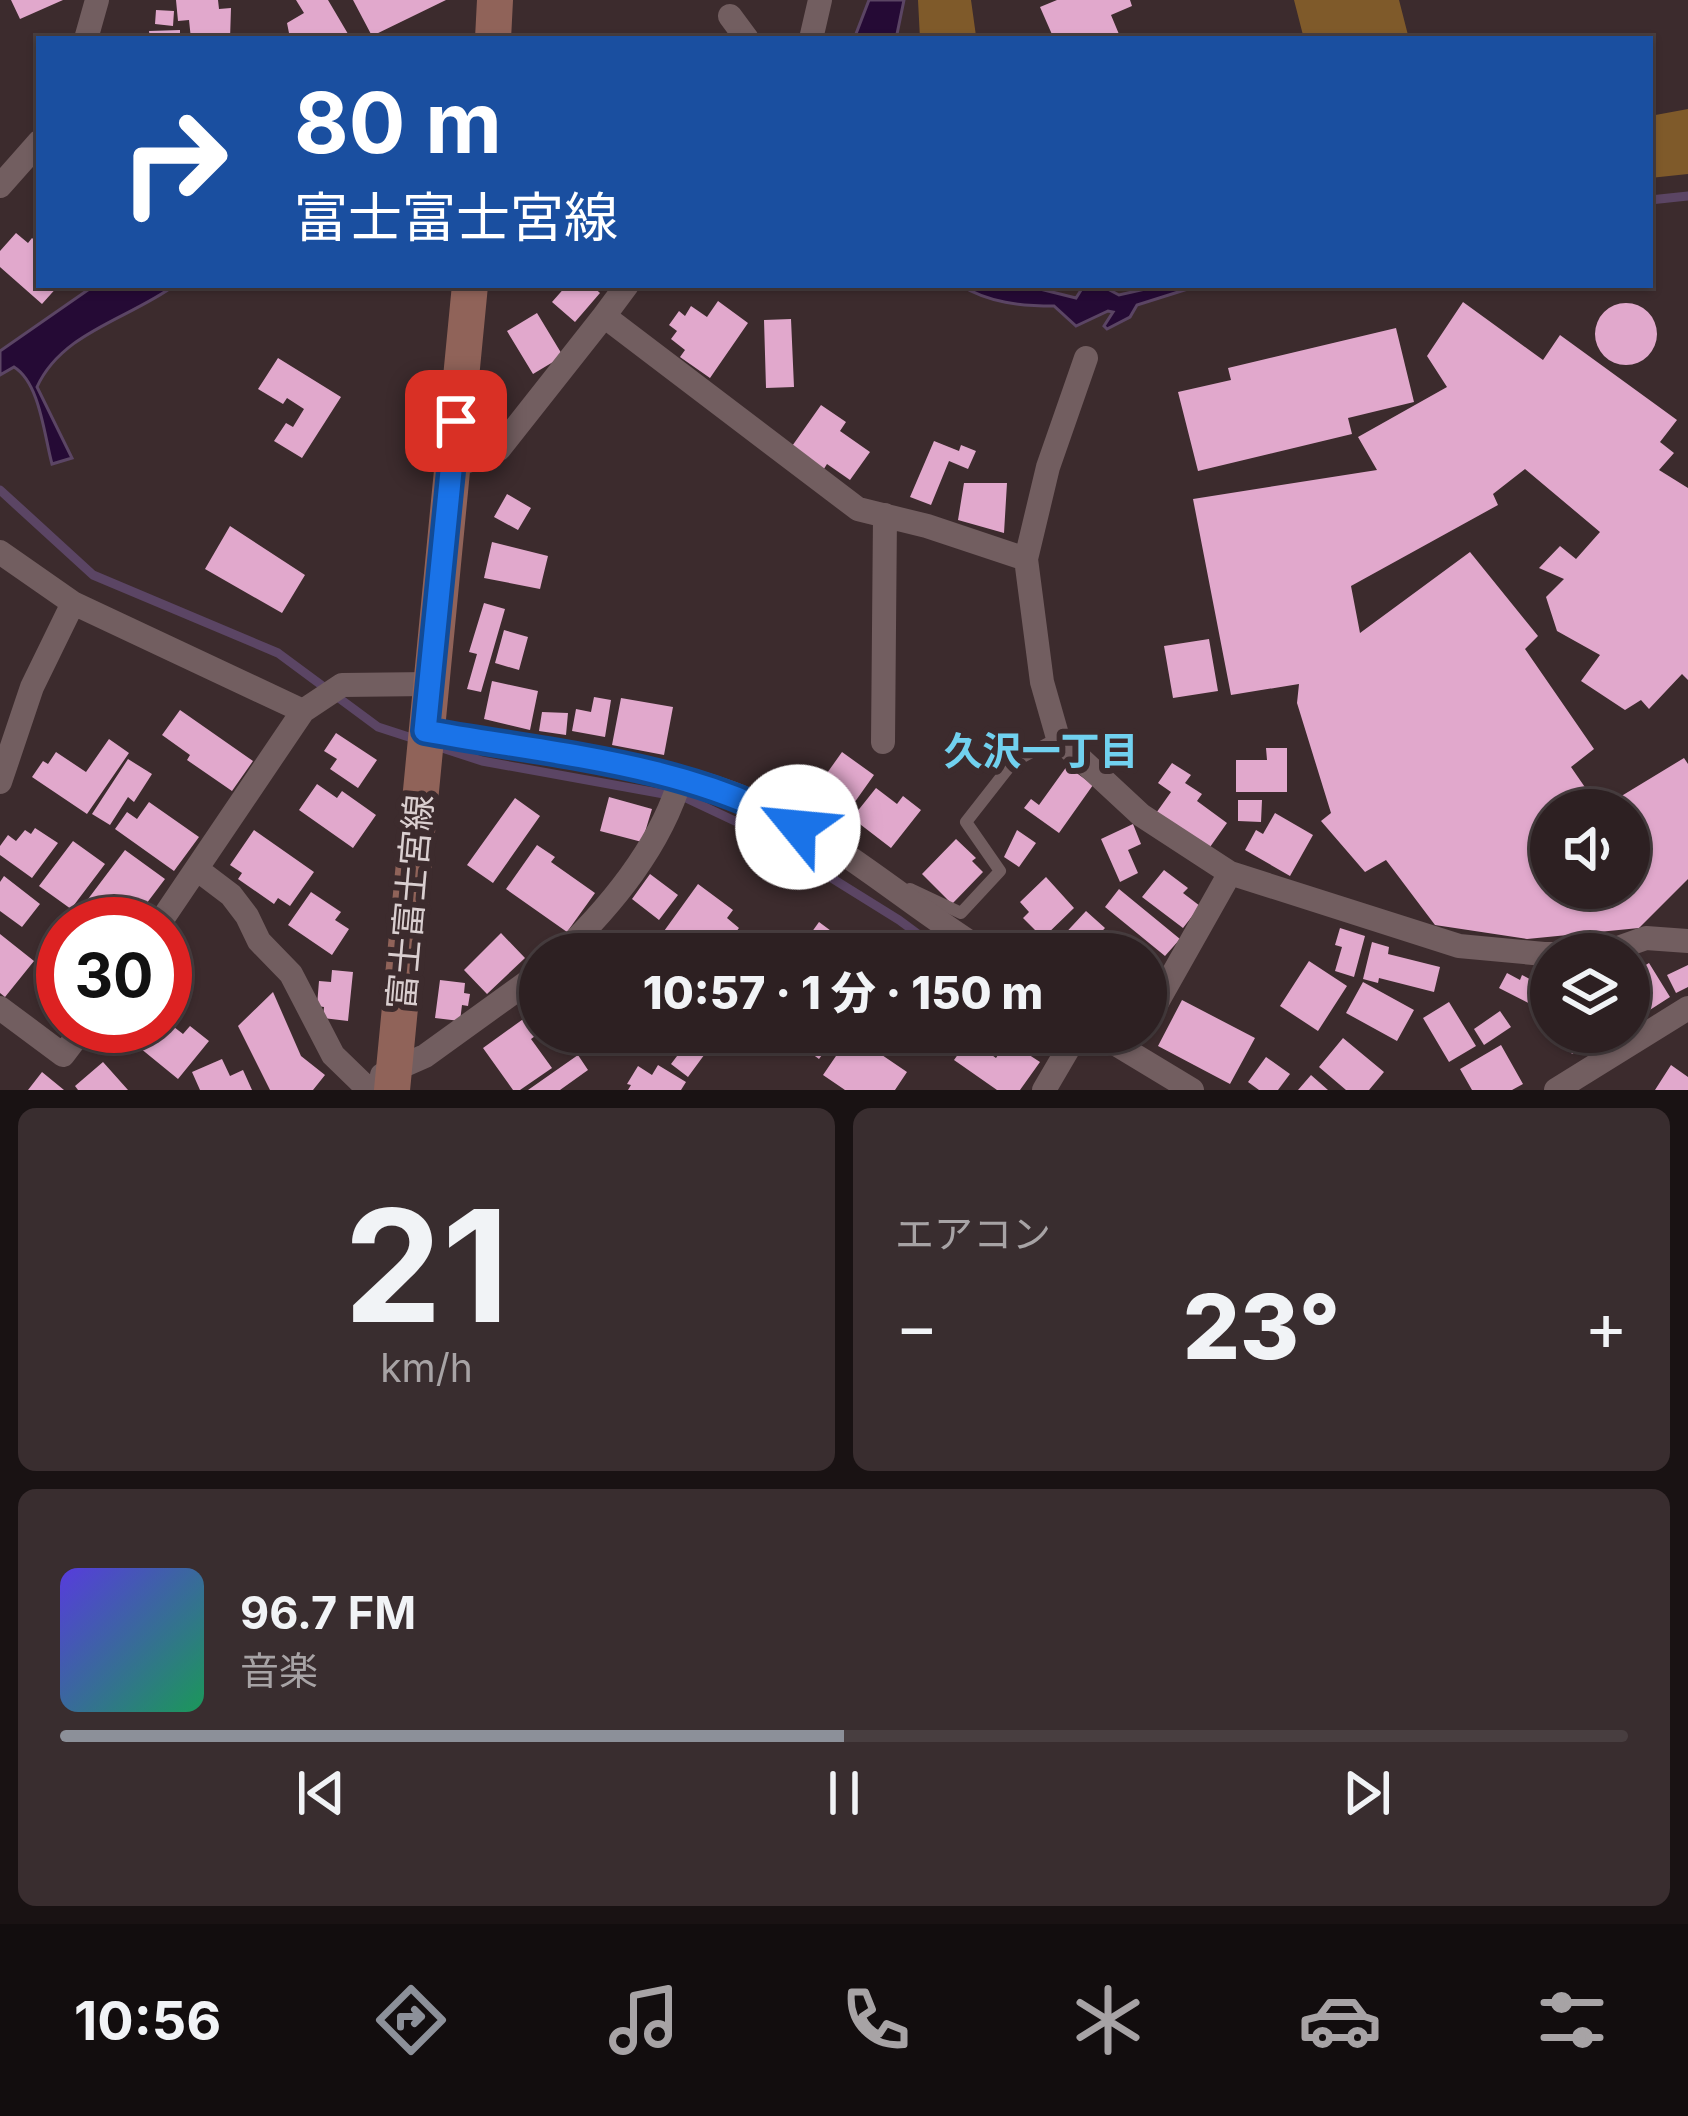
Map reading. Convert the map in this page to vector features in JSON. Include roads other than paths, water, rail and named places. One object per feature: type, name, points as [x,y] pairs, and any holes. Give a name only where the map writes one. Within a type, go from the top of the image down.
[{"type":"main road","points":[[493,36],[495,0]]},
{"type":"main road","name":"富士富士宮線","points":[[376,1083],[425,731],[470,288]]},
{"type":"street","points":[[87,36],[97,0]]},
{"type":"street","points":[[812,36],[820,0]]},
{"type":"street","points":[[730,16],[745,36]]},
{"type":"street","points":[[0,186],[36,145]]},
{"type":"street","points":[[452,466],[499,449],[625,288]]},
{"type":"street","points":[[604,316],[858,509],[1026,560]]},
{"type":"street","points":[[1086,358],[1048,467],[1026,560],[1042,682],[1058,738],[1141,814],[1230,873],[1459,946],[1601,954],[1646,938],[1688,941]]},
{"type":"street","points":[[883,742],[884,515]]},
{"type":"street","points":[[0,552],[73,603],[303,711]]},
{"type":"street","points":[[0,782],[32,687],[73,603]]},
{"type":"street","points":[[178,897],[303,711],[342,685],[430,684]]},
{"type":"street","points":[[425,731],[679,783],[766,809],[956,933]]},
{"type":"street","points":[[583,933],[641,860],[679,783]]},
{"type":"street","points":[[198,870],[231,896],[259,941],[291,974],[333,1055],[376,1083],[425,1056],[519,988]]},
{"type":"street","points":[[1167,985],[1230,873]]},
{"type":"street","points":[[0,1008],[36,1035]]},
{"type":"street","points":[[1556,1090],[1688,1008]]},
{"type":"street","points":[[1044,1090],[1066,1053]]},
{"type":"street","points":[[1147,1053],[1192,1090]]},
{"type":"lane","points":[[894,892],[902,886],[961,913],[1000,871],[966,822],[1013,762],[1058,738]]},
{"type":"waterway","points":[[1653,200],[1688,196]]},
{"type":"waterway","points":[[0,490],[93,575],[278,653],[378,727],[415,739]]},
{"type":"waterway","points":[[436,746],[482,761],[686,798],[756,831],[917,933]]},
{"type":"district","name":"久沢一丁目","points":[[1041,751]]}]
